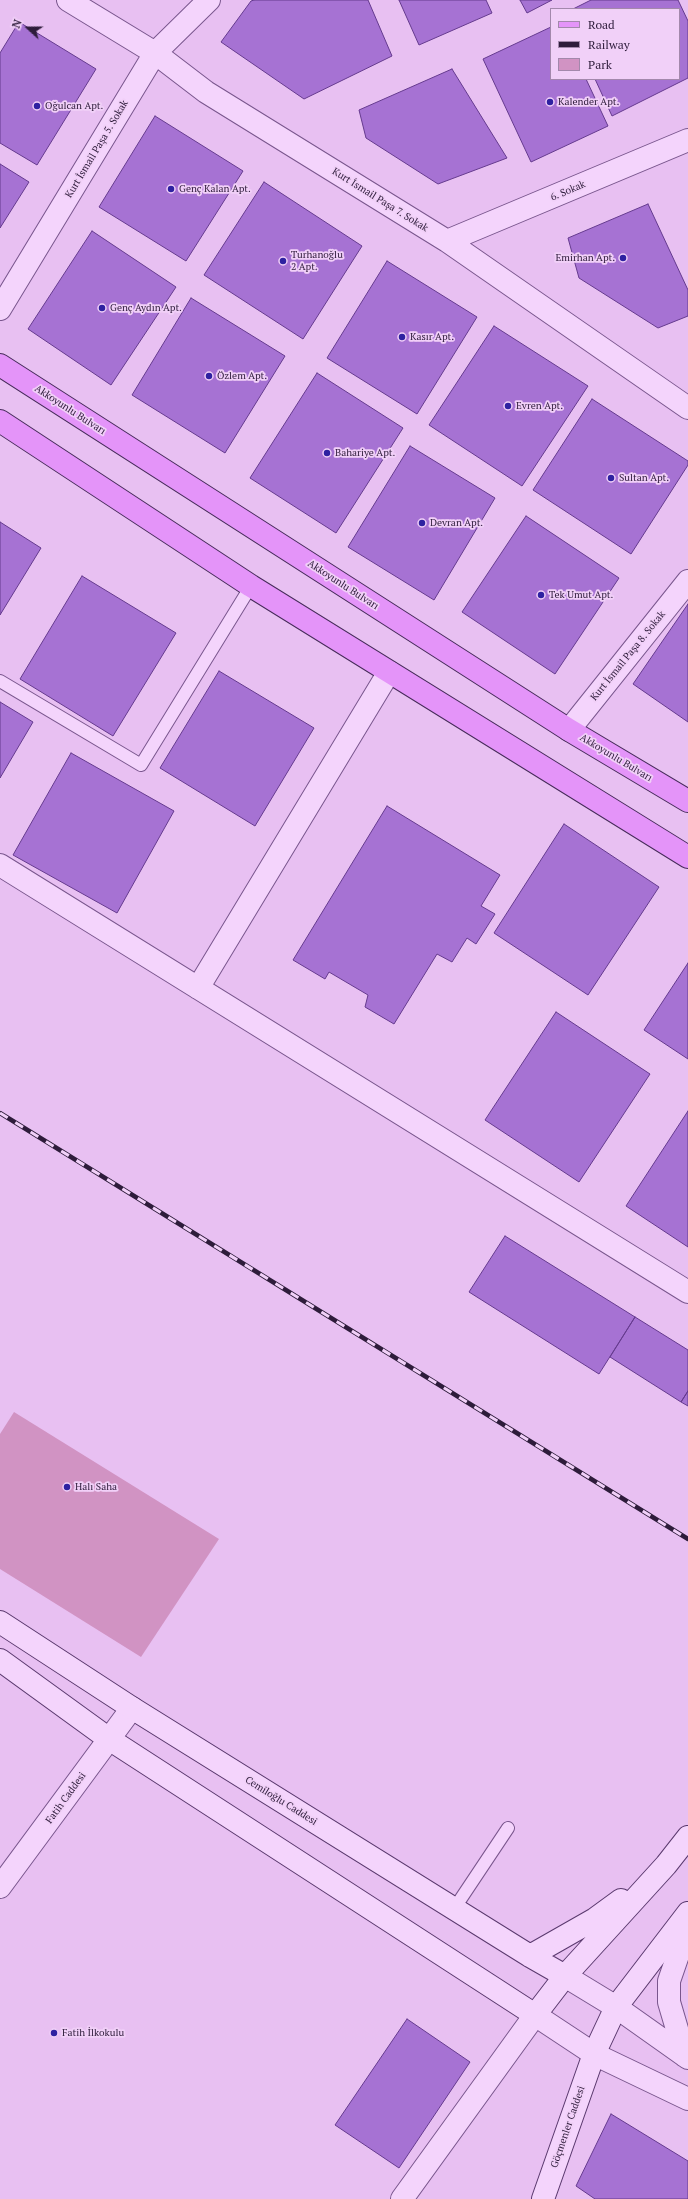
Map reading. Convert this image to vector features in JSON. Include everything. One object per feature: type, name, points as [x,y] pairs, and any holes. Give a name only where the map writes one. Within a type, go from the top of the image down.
[{"type":"main road","name":"Akkoyunlu Bulvarı","points":[[0,365],[569,730],[688,801]]},
{"type":"main road","points":[[0,421],[251,586],[688,857]]},
{"type":"street","name":"Kurt İsmail Paşa 7. Sokak","points":[[68,0],[155,53],[206,92],[447,241],[688,408]]},
{"type":"street","name":"Kurt İsmail Paşa 5. Sokak","points":[[0,309],[155,53],[209,0]]},
{"type":"street","name":"6. Sokak","points":[[447,241],[688,140]]},
{"type":"street","name":"Kurt İsmail Paşa 8. Sokak","points":[[569,730],[688,581]]},
{"type":"street","points":[[198,988],[389,672]]},
{"type":"street","points":[[0,865],[688,1292]]},
{"type":"street","name":"Cemiloğlu Caddesi","points":[[0,1622],[132,1708],[530,1956],[616,2007],[687,2057]]},
{"type":"street","points":[[0,1660],[109,1739],[594,2054],[688,2099]]},
{"type":"street","name":"Fatih Caddesi","points":[[0,1888],[132,1708]]},
{"type":"street","points":[[402,2199],[535,2015],[565,1976],[666,1865],[688,1837]]},
{"type":"street","points":[[530,1956],[595,1919],[666,1865]]},
{"type":"street","name":"Göçmenler Caddesi","points":[[543,2199],[594,2054],[616,2007],[688,1914]]},
{"type":"street","points":[[687,2057],[669,2002],[669,1981],[688,1926]]},
{"type":"lane","points":[[0,681],[141,765],[251,586]]},
{"type":"lane","points":[[454,1909],[508,1828]]},
{"type":"green space","name":"Halı Saha","points":[[14,1412],[219,1539],[141,1657],[0,1569],[0,1434]]},
{"type":"building","points":[[368,0],[392,56],[304,99],[221,42],[251,1]]},
{"type":"building","points":[[399,0],[486,0],[492,13],[419,45]]},
{"type":"building","points":[[520,0],[552,0],[527,13]]},
{"type":"building","points":[[591,0],[678,0],[688,21],[688,78],[612,116],[595,80],[680,80],[680,8],[575,8]]},
{"type":"building","name":"Oğulcan Apt.","points":[[19,22],[96,69],[37,165],[0,143],[0,53]]},
{"type":"building","name":"Kalender Apt.","points":[[550,27],[550,80],[586,80],[608,126],[531,162],[483,59]]},
{"type":"building","points":[[452,69],[507,158],[438,184],[366,138],[359,110]]},
{"type":"building","name":"Genç Kalan Apt.","points":[[155,116],[243,171],[186,261],[99,207]]},
{"type":"building","points":[[0,164],[29,182],[0,228]]},
{"type":"building","name":"Turhanoğlu 2 Apt.","points":[[264,182],[362,246],[303,339],[204,275]]},
{"type":"building","name":"Emirhan Apt.","points":[[648,204],[688,290],[688,316],[658,328],[579,278],[568,238]]},
{"type":"building","name":"Genç Aydın Apt.","points":[[92,231],[176,287],[111,385],[28,329]]},
{"type":"building","name":"Kasır Apt.","points":[[387,261],[477,317],[417,414],[327,358]]},
{"type":"building","name":"Özlem Apt.","points":[[191,298],[285,356],[225,453],[132,395]]},
{"type":"building","name":"Evren Apt.","points":[[494,326],[588,386],[522,486],[429,425]]},
{"type":"building","name":"Bahariye Apt.","points":[[317,373],[403,428],[336,533],[250,478]]},
{"type":"building","name":"Sultan Apt.","points":[[592,399],[688,461],[688,465],[631,554],[533,490]]},
{"type":"building","name":"Devran Apt.","points":[[410,446],[495,498],[434,600],[348,547]]},
{"type":"building","name":"Tek Umut Apt.","points":[[526,516],[619,578],[555,674],[462,612]]},
{"type":"building","points":[[0,522],[41,548],[0,615]]},
{"type":"building","points":[[82,576],[176,633],[113,736],[20,679]]},
{"type":"building","points":[[688,604],[688,722],[633,684]]},
{"type":"building","points":[[219,671],[314,728],[255,826],[160,768]]},
{"type":"building","points":[[0,702],[33,722],[0,778]]},
{"type":"building","points":[[71,753],[174,811],[117,913],[13,855]]},
{"type":"building","points":[[387,806],[500,875],[481,906],[495,914],[476,944],[467,938],[452,962],[437,954],[394,1024],[365,1007],[368,995],[329,972],[325,979],[293,960]]},
{"type":"building","points":[[564,824],[659,887],[588,995],[494,933]]},
{"type":"building","points":[[688,963],[688,1059],[644,1030]]},
{"type":"building","points":[[556,1012],[650,1074],[579,1182],[485,1120]]},
{"type":"building","points":[[688,1111],[688,1247],[626,1206]]},
{"type":"building","points":[[505,1236],[635,1317],[599,1374],[469,1292]]},
{"type":"building","points":[[635,1317],[688,1350],[688,1391],[681,1402],[610,1357]]},
{"type":"building","points":[[688,1391],[688,1406],[681,1402]]},
{"type":"building","points":[[407,2019],[470,2062],[399,2168],[335,2125]]},
{"type":"building","points":[[611,2114],[688,2161],[688,2199],[595,2199],[576,2186]]},
{"type":"railway","points":[[0,1113],[688,1539]]},
{"type":"place","name":"Kalender Apt.","points":[[550,102]]},
{"type":"place","name":"Oğulcan Apt.","points":[[37,106]]},
{"type":"place","name":"Genç Kalan Apt.","points":[[171,189]]},
{"type":"place","name":"Emirhan Apt.","points":[[623,258]]},
{"type":"place","name":"Turhanoğlu 2 Apt.","points":[[283,261]]},
{"type":"place","name":"Genç Aydın Apt.","points":[[102,308]]},
{"type":"place","name":"Kasır Apt.","points":[[402,337]]},
{"type":"place","name":"Özlem Apt.","points":[[209,376]]},
{"type":"place","name":"Evren Apt.","points":[[508,406]]},
{"type":"place","name":"Bahariye Apt.","points":[[327,453]]},
{"type":"place","name":"Sultan Apt.","points":[[611,478]]},
{"type":"place","name":"Devran Apt.","points":[[422,523]]},
{"type":"place","name":"Tek Umut Apt.","points":[[541,595]]},
{"type":"place","name":"Halı Saha","points":[[67,1487]]},
{"type":"place","name":"Fatih İlkokulu","points":[[54,2033]]}]
